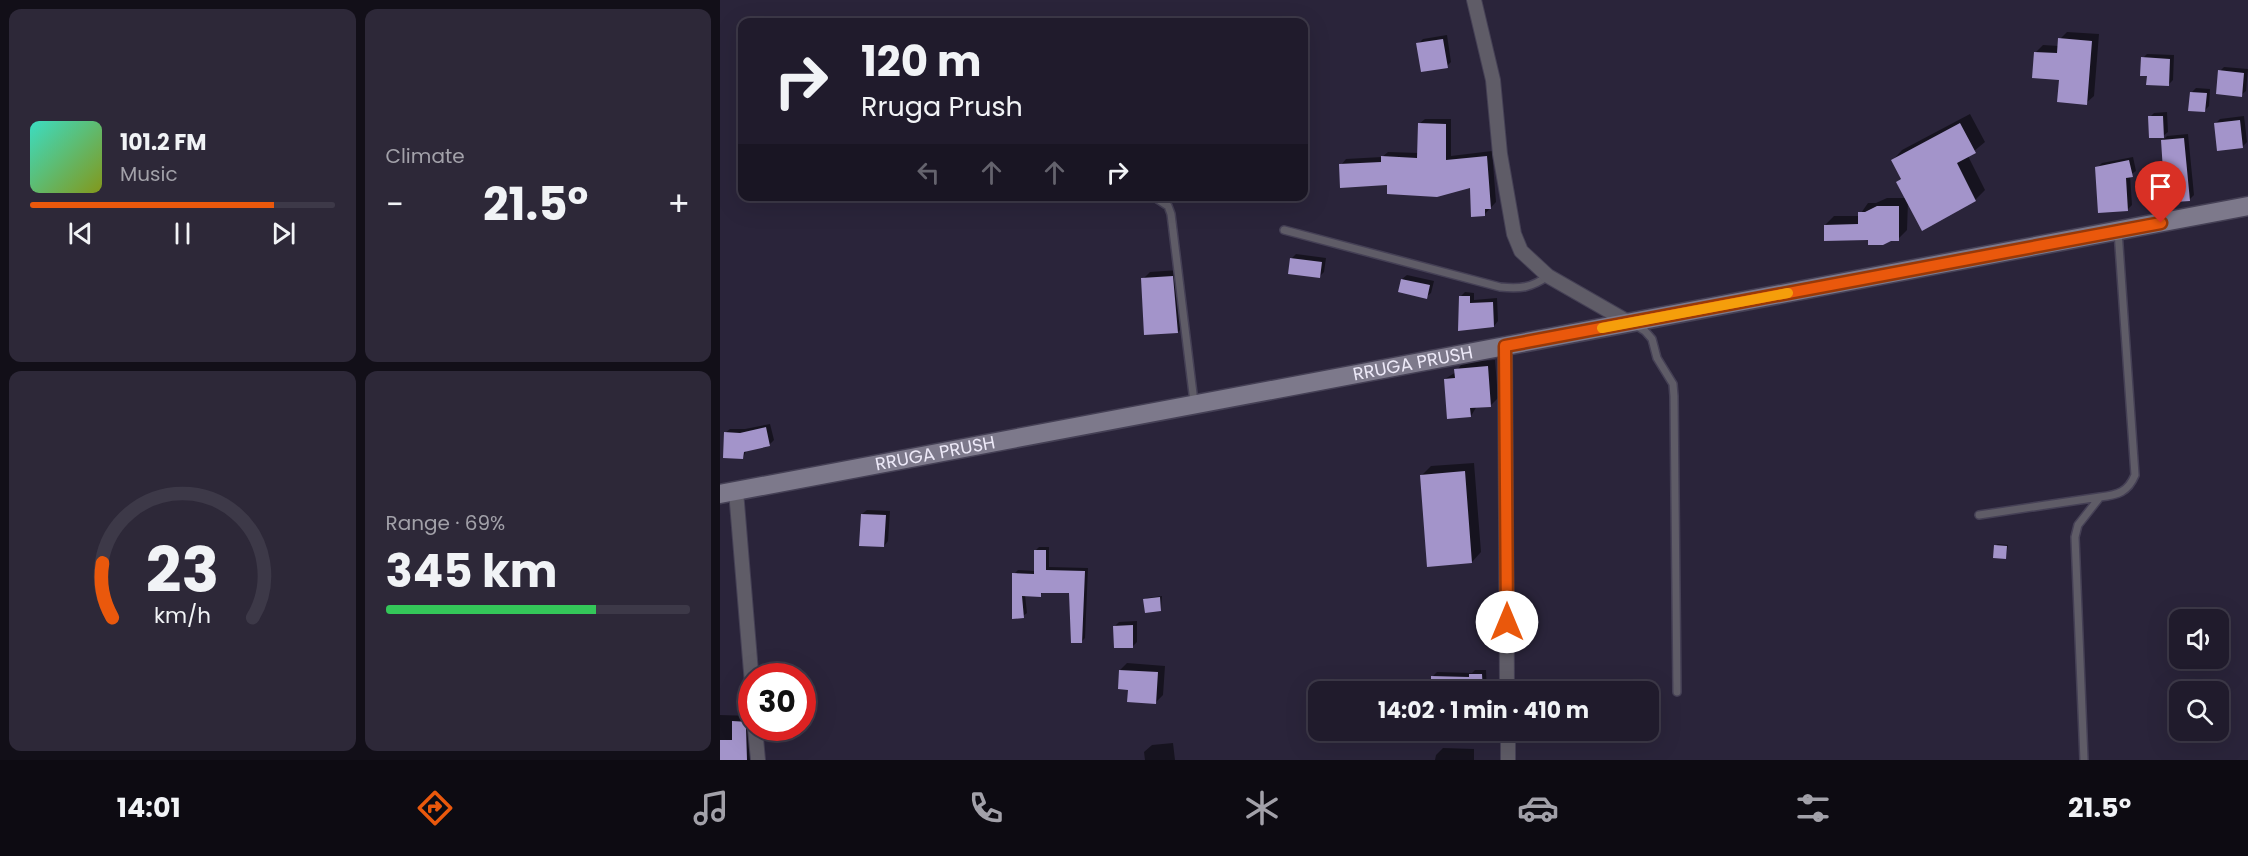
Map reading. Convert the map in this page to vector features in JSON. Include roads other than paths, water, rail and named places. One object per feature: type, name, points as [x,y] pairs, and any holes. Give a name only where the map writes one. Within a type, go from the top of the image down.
[{"type":"street","points":[[1474,0],[1492,80],[1500,154],[1514,234],[1521,251],[1548,276],[1630,323]]},
{"type":"street","name":"RRUGA PRUSH","points":[[728,492],[2248,206]]},
{"type":"street","points":[[1505,346],[1507,681]]},
{"type":"street","points":[[728,492],[749,663]]},
{"type":"street","points":[[756,741],[758,760]]},
{"type":"street","points":[[1508,741],[1508,760]]},
{"type":"lane","points":[[1160,201],[1168,206],[1171,214],[1194,405]]},
{"type":"lane","points":[[1284,230],[1500,287],[1527,288],[1548,276]]},
{"type":"lane","points":[[1979,515],[2117,495],[2130,487],[2135,475],[2118,231]]},
{"type":"lane","points":[[1630,323],[1645,331],[1652,339],[1657,358],[1673,384],[1677,692]]},
{"type":"lane","points":[[2084,760],[2075,537],[2078,525],[2100,497]]}]
